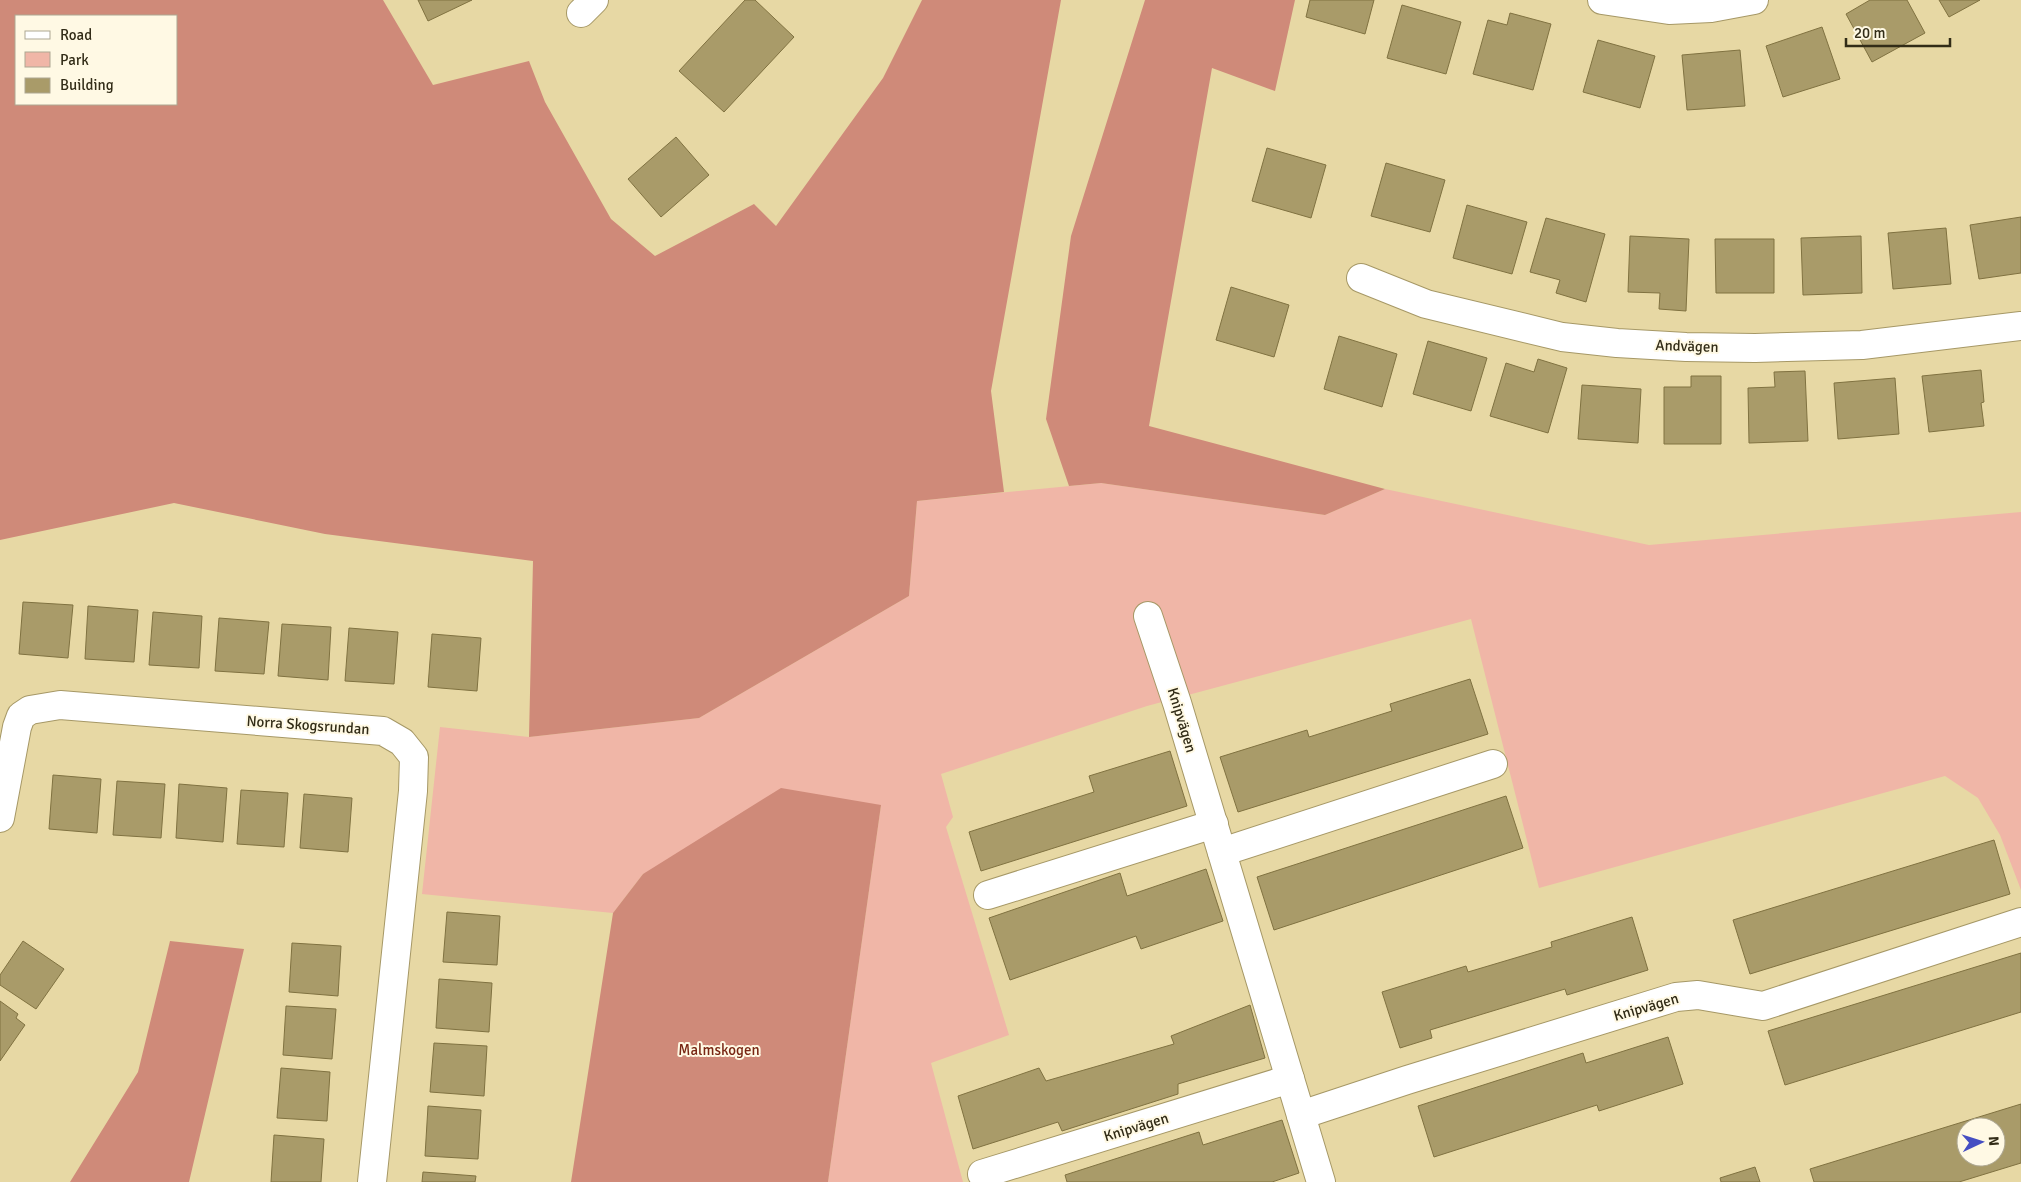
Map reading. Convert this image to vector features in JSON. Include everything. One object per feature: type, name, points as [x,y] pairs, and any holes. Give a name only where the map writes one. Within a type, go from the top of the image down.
[{"type":"street","points":[[1602,0],[1624,5],[1669,10],[1711,8],[1754,0]]},
{"type":"street","name":"Andvägen","points":[[1361,278],[1426,304],[1562,337],[1617,343],[1696,347],[1862,345],[2021,326]]},
{"type":"street","name":"Knipvägen","points":[[1148,616],[1214,824],[1321,1182]]},
{"type":"street","name":"Norra Skogsrundan","points":[[0,818],[17,727],[21,716],[30,710],[60,706],[383,731],[402,742],[414,757],[413,791],[372,1182]]},
{"type":"street","points":[[1222,852],[1492,764]]},
{"type":"street","points":[[988,896],[1214,824]]},
{"type":"street","name":"Knipvägen","points":[[1301,1115],[1407,1080],[1676,997],[1698,995],[1762,1006],[2021,922]]},
{"type":"street","name":"Knipvägen","points":[[982,1174],[1290,1079]]},
{"type":"green space","points":[[0,0],[383,0],[433,85],[529,61],[545,102],[611,219],[655,256],[754,204],[776,226],[883,78],[922,0],[1061,0],[991,391],[1004,492],[917,501],[909,596],[699,718],[529,737],[533,561],[325,534],[174,503],[0,540]]},
{"type":"green space","points":[[1145,0],[1295,0],[1275,91],[1212,68],[1149,426],[1385,489],[1325,515],[1101,483],[1069,486],[1046,419],[1071,236]]},
{"type":"green space","points":[[1101,483],[1325,515],[1385,489],[1649,545],[2021,512],[2021,890],[2000,835],[1978,798],[1945,776],[1539,888],[1471,619],[1147,706],[941,774],[953,817],[946,827],[1009,1035],[931,1063],[963,1182],[828,1182],[881,805],[643,874],[613,913],[422,894],[440,727],[529,737],[699,718],[909,596],[917,501]]},
{"type":"green space","name":"Malmskogen","points":[[781,788],[881,805],[828,1182],[571,1182],[613,913],[643,874]]},
{"type":"green space","points":[[170,941],[244,949],[189,1182],[70,1182],[138,1072]]},
{"type":"building","points":[[418,0],[472,0],[428,21]]},
{"type":"building","points":[[745,0],[755,0],[794,37],[724,112],[679,71]]},
{"type":"building","points":[[1310,0],[1374,0],[1365,34],[1306,17]]},
{"type":"building","points":[[1870,0],[1907,0],[1925,33],[1872,62],[1846,14]]},
{"type":"building","points":[[1939,0],[1980,0],[1949,17]]},
{"type":"building","points":[[1402,5],[1461,22],[1446,74],[1387,58]]},
{"type":"building","points":[[1510,13],[1551,24],[1533,90],[1473,74],[1488,20],[1507,25]]},
{"type":"building","points":[[1822,27],[1840,79],[1783,97],[1766,46]]},
{"type":"building","points":[[1598,40],[1655,56],[1640,108],[1583,92]]},
{"type":"building","points":[[1740,50],[1745,106],[1687,110],[1682,55]]},
{"type":"building","points":[[676,137],[709,175],[661,217],[628,179]]},
{"type":"building","points":[[1267,148],[1326,165],[1311,218],[1252,201]]},
{"type":"building","points":[[1386,163],[1445,180],[1430,232],[1371,216]]},
{"type":"building","points":[[1467,205],[1527,222],[1512,274],[1453,258]]},
{"type":"building","points":[[2021,217],[2021,273],[1979,279],[1970,225]]},
{"type":"building","points":[[1546,218],[1605,234],[1586,302],[1556,293],[1560,280],[1530,272]]},
{"type":"building","points":[[1946,228],[1951,284],[1893,289],[1888,233]]},
{"type":"building","points":[[1630,236],[1689,239],[1686,311],[1659,309],[1660,293],[1628,292]]},
{"type":"building","points":[[1861,236],[1862,293],[1803,295],[1801,238]]},
{"type":"building","points":[[1715,239],[1774,239],[1774,293],[1716,293]]},
{"type":"building","points":[[1231,287],[1289,305],[1274,357],[1216,340]]},
{"type":"building","points":[[1339,336],[1397,354],[1382,407],[1324,389]]},
{"type":"building","points":[[1428,341],[1487,358],[1471,411],[1413,394]]},
{"type":"building","points":[[1538,359],[1567,368],[1548,433],[1490,416],[1506,363],[1534,372]]},
{"type":"building","points":[[1981,370],[1984,402],[1981,403],[1984,426],[1929,432],[1922,376]]},
{"type":"building","points":[[1805,371],[1808,441],[1749,443],[1748,388],[1775,387],[1774,372]]},
{"type":"building","points":[[1691,376],[1721,376],[1721,444],[1664,444],[1664,387],[1691,387]]},
{"type":"building","points":[[1895,378],[1899,434],[1838,439],[1834,383]]},
{"type":"building","points":[[1582,385],[1641,389],[1638,443],[1578,439]]},
{"type":"building","points":[[23,602],[73,605],[68,658],[19,654]]},
{"type":"building","points":[[88,606],[138,610],[134,662],[85,659]]},
{"type":"building","points":[[153,612],[202,616],[199,668],[149,665]]},
{"type":"building","points":[[219,618],[269,622],[264,674],[215,671]]},
{"type":"building","points":[[282,624],[331,627],[328,680],[278,676]]},
{"type":"building","points":[[349,628],[398,632],[394,684],[345,681]]},
{"type":"building","points":[[432,634],[481,638],[477,691],[428,687]]},
{"type":"building","points":[[1470,679],[1488,734],[1238,812],[1220,757],[1307,730],[1309,737],[1392,711],[1390,704]]},
{"type":"building","points":[[1170,751],[1187,806],[981,871],[969,832],[1094,792],[1089,776]]},
{"type":"building","points":[[53,775],[101,779],[97,833],[49,829]]},
{"type":"building","points":[[117,781],[165,784],[161,838],[113,835]]},
{"type":"building","points":[[179,784],[227,788],[223,842],[176,838]]},
{"type":"building","points":[[241,790],[288,793],[284,847],[237,844]]},
{"type":"building","points":[[304,794],[352,798],[348,852],[300,848]]},
{"type":"building","points":[[1506,796],[1523,848],[1274,930],[1257,877]]},
{"type":"building","points":[[1994,840],[2010,894],[1750,974],[1733,920]]},
{"type":"building","points":[[1206,869],[1223,921],[1141,949],[1136,936],[1010,980],[989,918],[1120,873],[1127,896]]},
{"type":"building","points":[[447,912],[500,916],[497,965],[443,962]]},
{"type":"building","points":[[1632,917],[1648,970],[1567,995],[1565,989],[1430,1030],[1432,1038],[1400,1048],[1382,992],[1466,966],[1468,972],[1552,947],[1551,942]]},
{"type":"building","points":[[23,941],[64,969],[36,1009],[0,985],[0,975]]},
{"type":"building","points":[[292,943],[341,946],[338,996],[289,992]]},
{"type":"building","points":[[2021,953],[2021,1012],[1785,1085],[1768,1031]]},
{"type":"building","points":[[439,979],[492,983],[489,1032],[436,1028]]},
{"type":"building","points":[[0,1001],[18,1014],[16,1018],[25,1025],[0,1061]]},
{"type":"building","points":[[1250,1005],[1265,1058],[1178,1084],[1178,1094],[1062,1131],[1058,1122],[973,1149],[958,1096],[1039,1068],[1046,1081],[1174,1044],[1171,1036]]},
{"type":"building","points":[[286,1006],[336,1009],[332,1059],[283,1055]]},
{"type":"building","points":[[1668,1037],[1683,1084],[1599,1111],[1597,1105],[1434,1157],[1418,1106],[1583,1053],[1586,1063]]},
{"type":"building","points":[[434,1043],[487,1046],[484,1096],[430,1092]]},
{"type":"building","points":[[281,1068],[330,1072],[327,1121],[277,1118]]},
{"type":"building","points":[[2021,1104],[2021,1163],[1959,1182],[1814,1182],[1810,1169],[1956,1124],[1956,1167],[2006,1167],[2006,1117],[1979,1117]]},
{"type":"building","points":[[428,1106],[481,1110],[478,1159],[425,1156]]},
{"type":"building","points":[[1282,1120],[1299,1173],[1272,1182],[1067,1182],[1065,1175],[1199,1132],[1203,1145]]},
{"type":"building","points":[[274,1135],[324,1139],[321,1182],[271,1182]]},
{"type":"building","points":[[1755,1167],[1760,1182],[1721,1182],[1720,1178]]},
{"type":"building","points":[[423,1172],[476,1176],[475,1182],[422,1182]]}]
